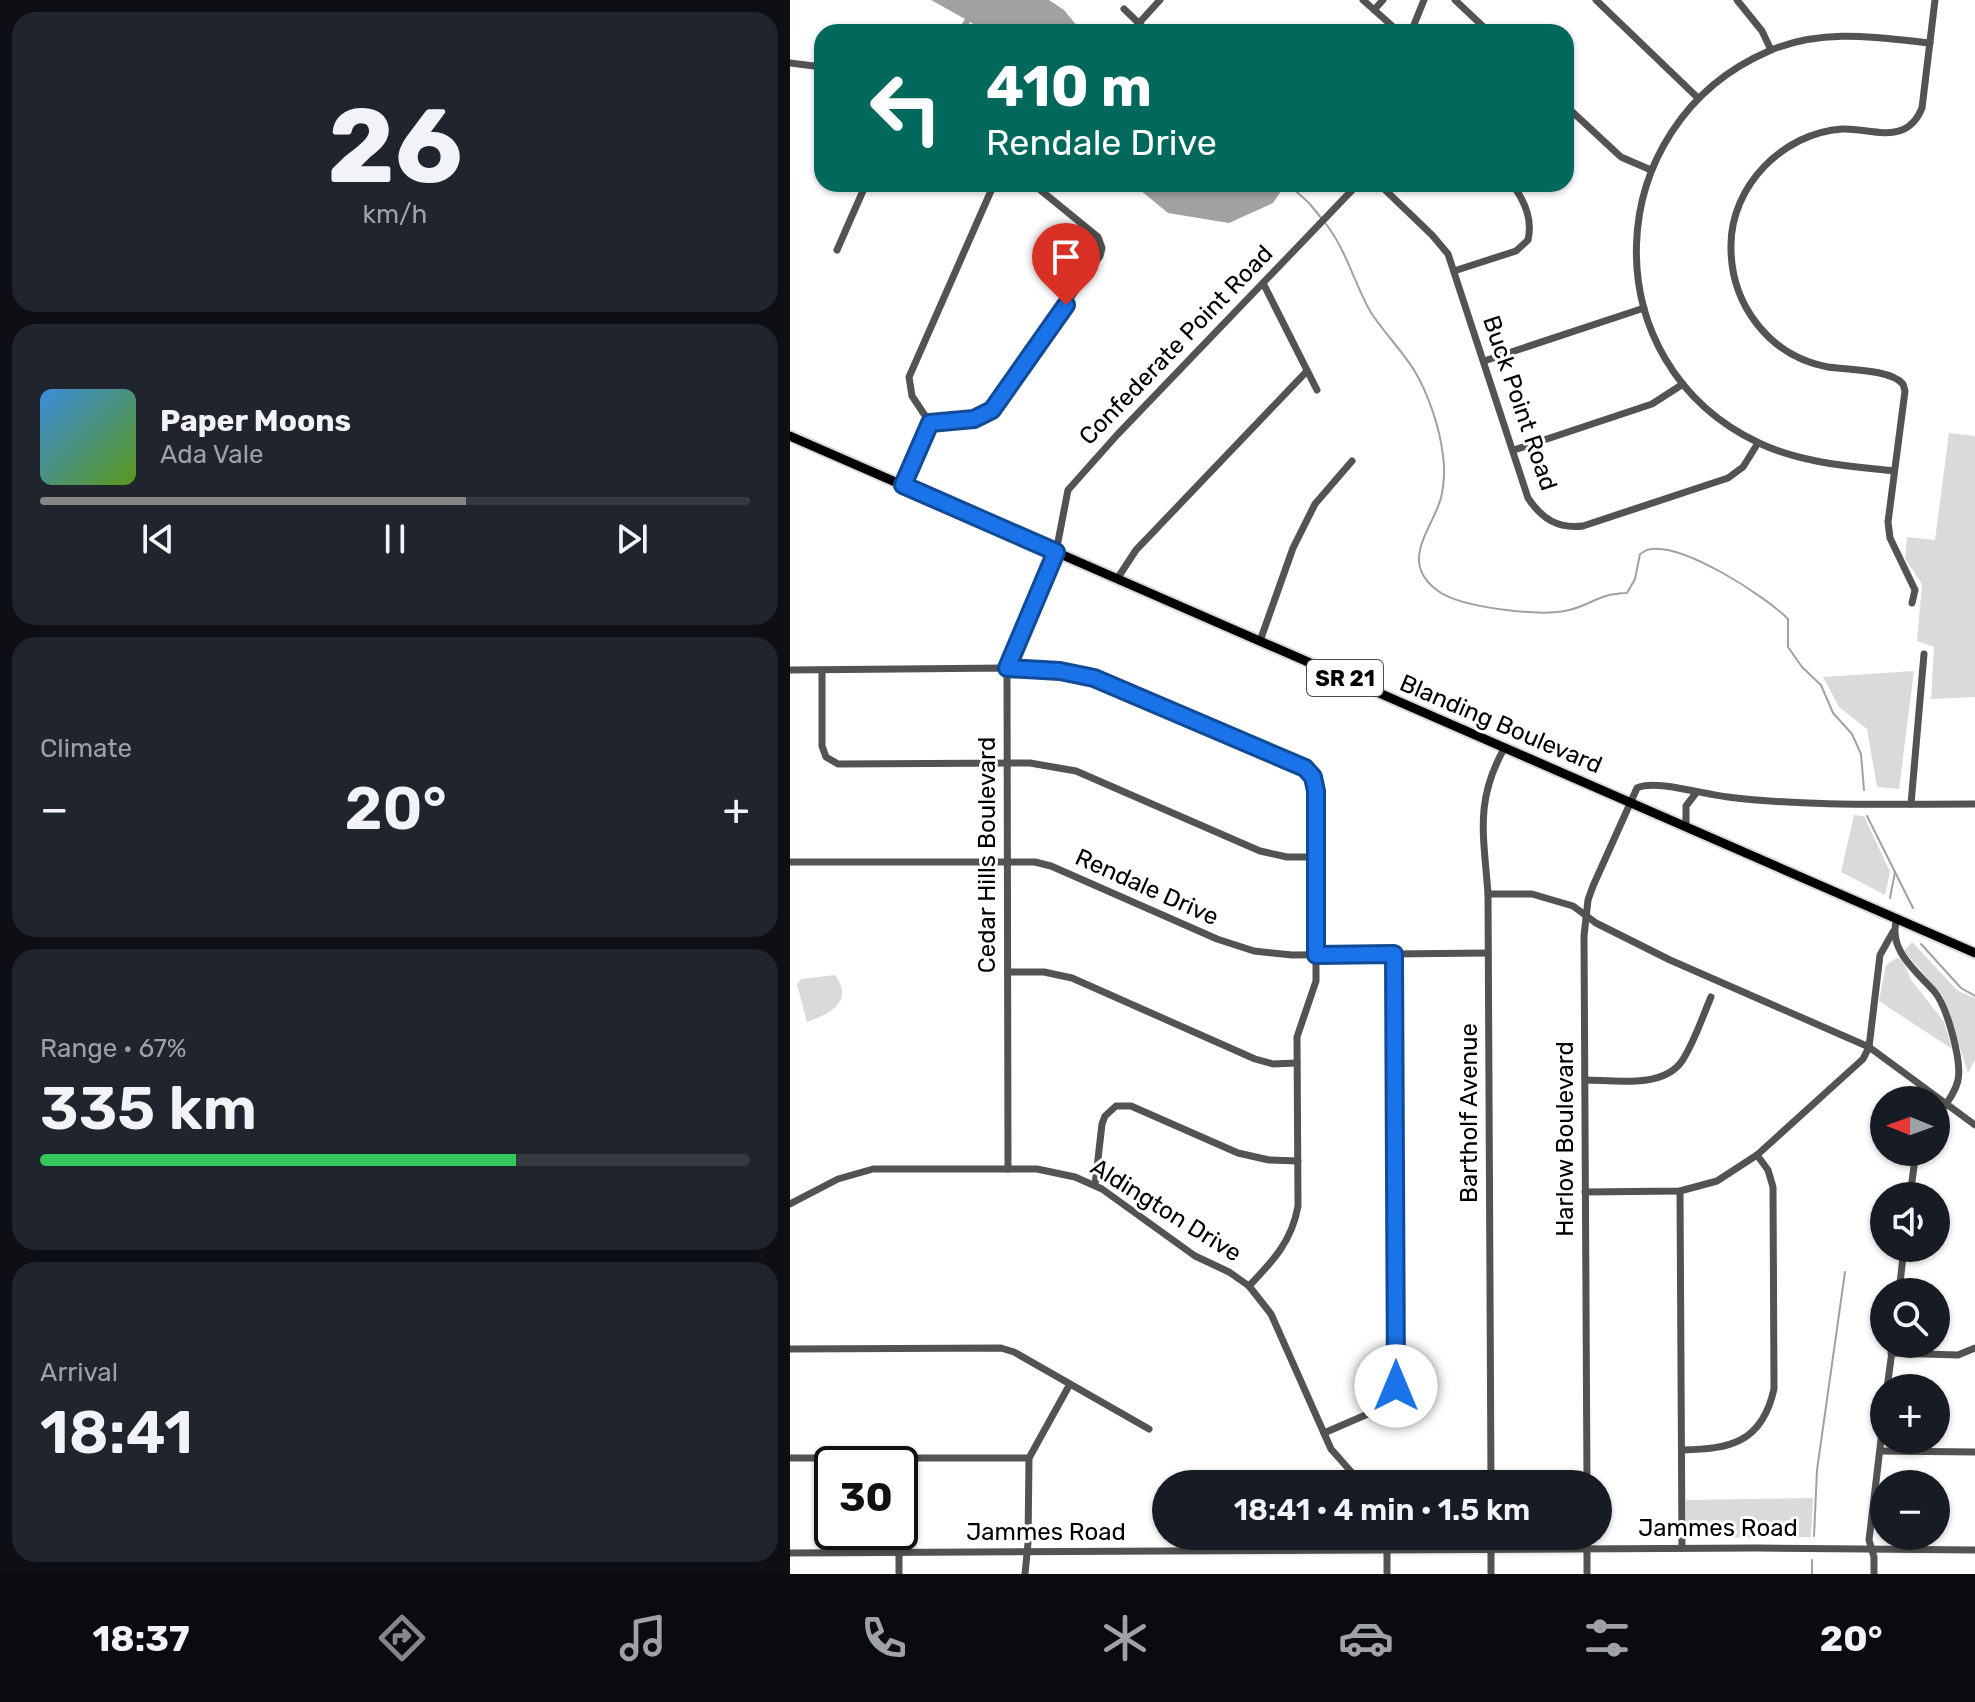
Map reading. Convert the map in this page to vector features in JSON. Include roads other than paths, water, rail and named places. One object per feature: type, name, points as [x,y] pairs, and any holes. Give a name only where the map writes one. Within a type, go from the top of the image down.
[{"type":"main road","name":"Blanding Boulevard","points":[[790,436],[1975,953]]},
{"type":"street","points":[[1124,9],[1139,23],[1160,0]]},
{"type":"street","points":[[1363,0],[1390,24]]},
{"type":"street","points":[[1374,10],[1383,0]]},
{"type":"street","points":[[1414,24],[1424,0]]},
{"type":"street","points":[[1455,0],[1480,24]]},
{"type":"street","points":[[1596,0],[1698,98]]},
{"type":"street","points":[[1737,0],[1762,31],[1771,50]]},
{"type":"street","points":[[1912,603],[1915,590],[1889,530],[1905,391],[1903,384],[1892,376],[1811,363],[1780,347],[1765,335],[1744,305],[1733,274],[1731,239],[1737,214],[1755,176],[1791,145],[1804,138],[1836,130],[1893,132],[1910,126],[1922,108],[1935,0]]},
{"type":"street","points":[[1894,471],[1810,461],[1758,443],[1722,421],[1683,384],[1658,344],[1644,308],[1636,267],[1636,239],[1639,211],[1651,170],[1673,129],[1698,98],[1729,73],[1771,50],[1831,36],[1866,36],[1930,43]]},
{"type":"street","points":[[790,63],[814,66]]},
{"type":"street","points":[[1574,113],[1621,157],[1651,170]]},
{"type":"street","points":[[837,250],[862,192]]},
{"type":"street","points":[[930,423],[909,391],[909,377],[990,192]]},
{"type":"street","points":[[930,423],[974,419],[992,410],[1100,256],[1102,248],[1098,237],[1043,192]]},
{"type":"street","name":"Confederate Point Road","points":[[1056,552],[1068,490],[1078,476],[1350,192]]},
{"type":"street","name":"Buck Point Road","points":[[1387,192],[1441,243],[1454,271],[1528,498],[1551,522],[1573,527],[1728,478],[1749,461],[1758,443]]},
{"type":"street","points":[[1454,271],[1516,251],[1528,240],[1530,222],[1526,206],[1517,192]]},
{"type":"street","points":[[1263,283],[1317,390]]},
{"type":"street","points":[[1484,361],[1644,308]]},
{"type":"street","points":[[1117,579],[1136,550],[1307,371]]},
{"type":"street","points":[[1514,450],[1652,404],[1683,384]]},
{"type":"street","points":[[903,485],[930,423]]},
{"type":"street","points":[[1260,641],[1293,548],[1315,504],[1352,461]]},
{"type":"street","name":"Cedar Hills Boulevard","points":[[1008,1169],[1007,668],[1056,552]]},
{"type":"street","points":[[1911,804],[1924,654]]},
{"type":"street","points":[[790,670],[1007,668],[1060,671],[1114,685],[1305,768],[1313,777],[1316,791],[1316,955],[1314,992],[1299,1029],[1298,1206],[1291,1235],[1278,1255],[1249,1286]]},
{"type":"street","points":[[822,670],[822,746],[826,757],[838,764],[1044,764],[1076,771],[1260,851],[1287,857],[1315,857]]},
{"type":"street","name":"Bartholf Avenue","points":[[1491,1470],[1488,894],[1482,807],[1485,790],[1505,747]]},
{"type":"street","points":[[1629,802],[1637,788],[1645,784],[1774,802],[1975,804]]},
{"type":"street","points":[[1686,827],[1686,806],[1696,793]]},
{"type":"street","name":"Harlow Boulevard","points":[[1587,1470],[1586,915],[1593,886],[1629,802]]},
{"type":"street","name":"Rendale Drive","points":[[790,862],[1035,862],[1051,866],[1233,946],[1273,953],[1316,955],[1488,953]]},
{"type":"street","points":[[1488,894],[1543,896],[1573,906],[1670,960],[1869,1047],[1922,1086]]},
{"type":"street","points":[[1585,1192],[1680,1191],[1717,1181],[1757,1155],[1857,1067],[1869,1047],[1880,955],[1897,918]]},
{"type":"street","points":[[1893,932],[1909,966],[1935,992],[1946,1011],[1959,1067],[1958,1083],[1950,1097]]},
{"type":"street","points":[[1324,1433],[1384,1407],[1395,1391],[1394,954]]},
{"type":"street","points":[[1008,972],[1044,972],[1072,978],[1255,1059],[1273,1064],[1297,1063]]},
{"type":"street","points":[[1585,1080],[1649,1079],[1669,1074],[1682,1061],[1711,997]]},
{"type":"street","points":[[1095,1185],[1102,1124],[1105,1116],[1116,1106],[1131,1106],[1252,1158],[1298,1161]]},
{"type":"street","points":[[1950,1107],[1975,1125]]},
{"type":"street","points":[[1682,1450],[1717,1449],[1738,1443],[1757,1428],[1771,1404],[1774,1389],[1773,1187],[1768,1170],[1757,1155]]},
{"type":"street","name":"Aldington Drive","points":[[790,1204],[838,1179],[861,1171],[1056,1171],[1095,1185],[1195,1256],[1229,1272],[1249,1286],[1271,1314],[1324,1433],[1339,1460],[1349,1470]]},
{"type":"street","points":[[1680,1191],[1682,1548]]},
{"type":"street","points":[[790,1349],[1001,1348],[1014,1352],[1149,1429]]},
{"type":"street","points":[[1950,1354],[1958,1355],[1975,1348]]},
{"type":"street","points":[[1025,1574],[1029,1458],[1070,1384]]},
{"type":"street","points":[[1950,1452],[1975,1452]]},
{"type":"street","points":[[790,1458],[1029,1458]]},
{"type":"street","name":"Jammes Road","points":[[1612,1549],[1870,1548]]},
{"type":"street","name":"Jammes Road","points":[[790,1553],[1267,1550]]},
{"type":"street","points":[[1387,1550],[1387,1574]]},
{"type":"street","points":[[1491,1550],[1491,1574]]},
{"type":"street","points":[[1587,1550],[1587,1574]]},
{"type":"street","points":[[1872,1550],[1874,1574]]},
{"type":"street","name":"Jammes Road","points":[[1950,1550],[1975,1550]]},
{"type":"street","points":[[899,1553],[899,1574]]},
{"type":"waterway","points":[[1297,192],[1322,219]]},
{"type":"waterway","points":[[1326,224],[1339,244],[1370,311],[1419,379],[1436,423],[1444,477],[1441,498],[1419,557],[1420,569],[1426,580],[1438,591],[1465,602],[1502,610],[1556,612],[1577,608],[1609,595],[1627,593],[1635,579],[1640,554],[1648,550],[1666,550],[1703,563],[1744,585],[1788,619],[1788,647],[1802,667],[1821,685],[1833,713],[1852,734],[1861,754],[1864,790]]},
{"type":"waterway","points":[[1867,816],[1913,908]]},
{"type":"waterway","points":[[1890,898],[1895,872]]},
{"type":"waterway","points":[[1921,944],[1961,988],[1975,996]]},
{"type":"waterway","points":[[1814,1536],[1817,1470],[1845,1272]]},
{"type":"waterway","points":[[1812,1560],[1812,1574]]}]
